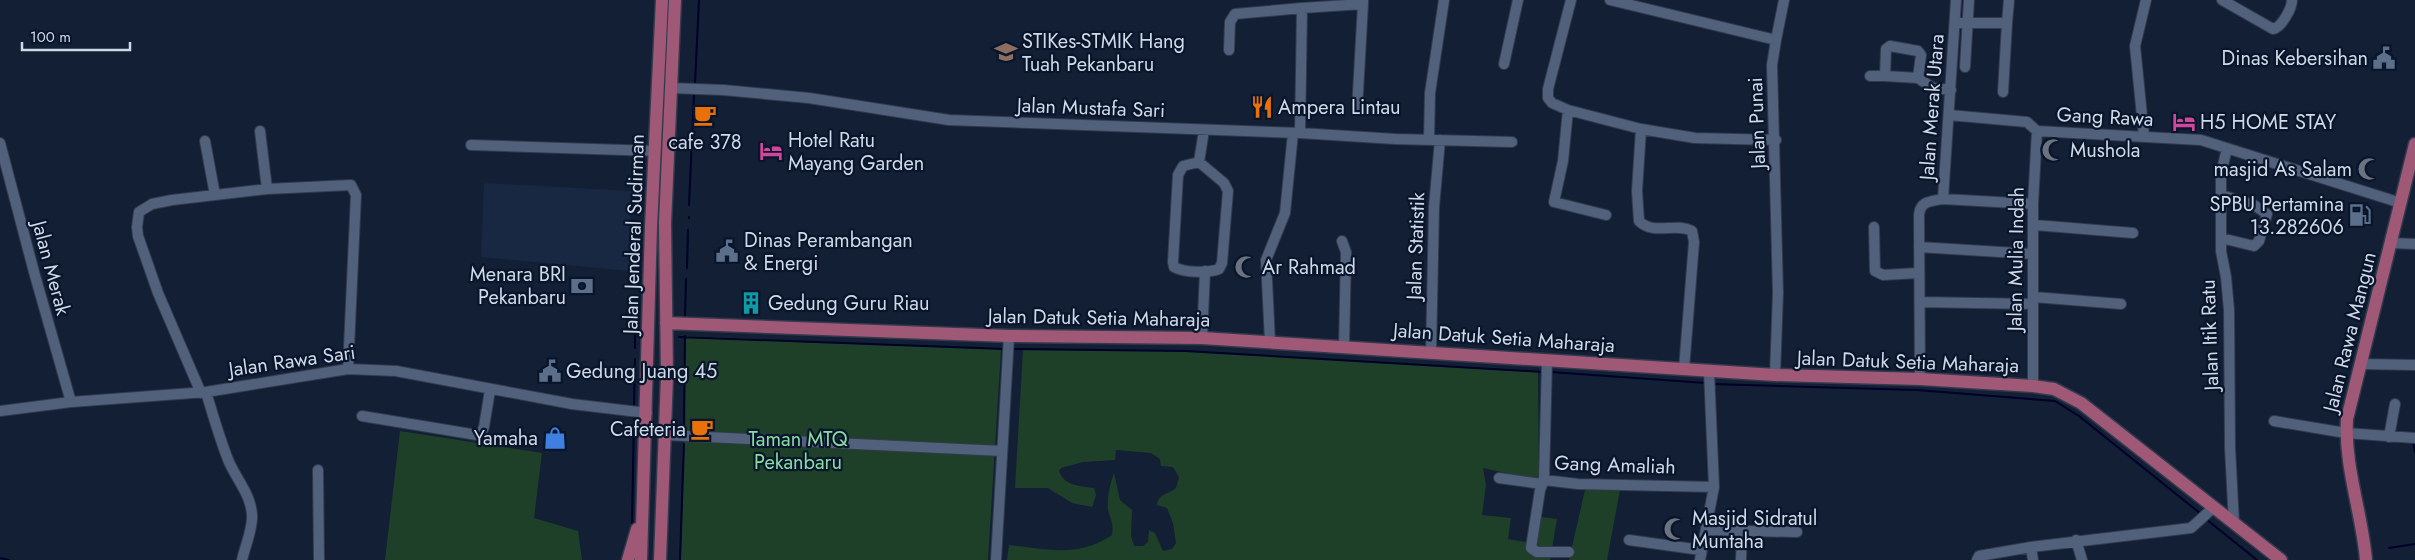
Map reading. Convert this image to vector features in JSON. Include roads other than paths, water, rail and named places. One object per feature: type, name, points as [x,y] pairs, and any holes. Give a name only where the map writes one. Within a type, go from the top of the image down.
[{"type":"main road","name":"Jalan Jenderal Sudirman","points":[[641,560],[662,0]]},
{"type":"main road","name":"Jalan Jenderal Sudirman","points":[[660,560],[666,435],[665,223],[675,0]]},
{"type":"main road","name":"Jalan Rawa Mangun","points":[[2366,560],[2352,484],[2346,434],[2347,418],[2401,203],[2411,174],[2415,144]]},
{"type":"main road","name":"Jalan Datuk Setia Maharaja","points":[[666,323],[1008,345],[1202,338],[1431,353],[1547,363],[1684,370],[1709,374],[1920,379],[2054,389],[2081,403],[2211,510],[2234,523],[2281,560]]},
{"type":"main road","points":[[628,560],[644,490]]},
{"type":"street","name":"Jalan Statistik","points":[[1431,353],[1434,207],[1432,72],[1444,0]]},
{"type":"street","points":[[1504,64],[1518,0]]},
{"type":"street","points":[[1571,0],[1548,89],[1548,98],[1552,103],[1568,110],[1641,129],[1695,138],[1776,140]]},
{"type":"street","points":[[1610,0],[1630,2],[1776,40]]},
{"type":"street","name":"Jalan Punai","points":[[1776,376],[1778,294],[1776,140],[1772,65],[1784,0]]},
{"type":"street","name":"Jalan Merak Utara","points":[[1920,379],[1919,208],[1926,202],[1943,199],[1956,0]]},
{"type":"street","points":[[1965,67],[1969,0]]},
{"type":"street","points":[[2003,92],[2009,0]]},
{"type":"street","points":[[2144,136],[2136,46],[2146,0]]},
{"type":"street","points":[[2222,0],[2273,29],[2280,25],[2292,6],[2292,0]]},
{"type":"street","points":[[1229,50],[1230,22],[1235,14],[1363,2],[1357,110]]},
{"type":"street","points":[[1270,342],[1266,260],[1285,213],[1297,133],[1302,8]]},
{"type":"street","points":[[1955,23],[2008,24]]},
{"type":"street","points":[[1885,76],[1886,49],[1890,46],[1918,51],[1921,55],[1918,78]]},
{"type":"street","points":[[1870,76],[1918,78],[1933,88],[1951,90]]},
{"type":"street","name":"Jalan Mustafa Sari","points":[[671,88],[723,90],[809,98],[949,120],[1512,142]]},
{"type":"street","points":[[1568,110],[1563,161],[1554,202],[1606,215]]},
{"type":"street","points":[[1949,115],[2027,122],[2038,131]]},
{"type":"street","points":[[1641,129],[1636,191],[1639,221],[1646,227],[1654,229],[1687,228],[1692,231],[1694,242],[1684,370]]},
{"type":"street","points":[[1198,162],[1204,130]]},
{"type":"street","points":[[260,131],[267,189]]},
{"type":"street","name":"Gang Rawa","points":[[2038,131],[2201,140],[2401,203]]},
{"type":"street","name":"Jalan Mulia Indah","points":[[2033,386],[2033,254],[2035,224],[2033,204],[2038,131]]},
{"type":"street","points":[[205,141],[214,195]]},
{"type":"street","name":"Jalan Merak","points":[[0,143],[71,402]]},
{"type":"street","points":[[471,145],[655,152]]},
{"type":"street","name":"Jalan Itik Ratu","points":[[2227,148],[2221,174],[2221,238],[2229,310],[2230,448],[2234,523]]},
{"type":"street","points":[[1198,162],[1224,183],[1229,196],[1222,263],[1216,270],[1180,270],[1174,267],[1173,262],[1178,175],[1183,166],[1198,162]]},
{"type":"street","points":[[242,560],[251,525],[251,509],[246,491],[237,480],[228,461],[203,392],[158,294],[136,226],[139,212],[152,204],[214,195],[267,189],[347,184],[354,187],[356,195],[348,369]]},
{"type":"street","points":[[2221,195],[2254,205],[2267,214],[2260,241],[2254,246],[2221,238]]},
{"type":"street","points":[[1943,199],[2033,204]]},
{"type":"street","points":[[2035,224],[2133,233]]},
{"type":"street","points":[[1874,227],[1875,271],[1883,275],[1918,273]]},
{"type":"street","points":[[1342,241],[1346,252],[1344,347]]},
{"type":"street","points":[[2391,243],[2415,244]]},
{"type":"street","points":[[1919,247],[2033,254]]},
{"type":"street","points":[[1202,338],[1205,271]]},
{"type":"street","points":[[1920,302],[2033,300],[2121,304]]},
{"type":"street","points":[[996,560],[1008,345]]},
{"type":"street","name":"Gang Amaliah","points":[[1547,363],[1543,482],[1714,487]]},
{"type":"street","points":[[2361,364],[2415,365]]},
{"type":"street","name":"Jalan Rawa Sari","points":[[0,411],[71,402],[203,392],[348,369],[396,371],[572,404],[647,413]]},
{"type":"street","points":[[1629,540],[1701,555],[1714,487],[1709,374]]},
{"type":"street","points":[[362,416],[478,435],[484,427],[490,390]]},
{"type":"street","points":[[2389,437],[2395,404]]},
{"type":"street","points":[[2274,421],[2346,434],[2415,438]]},
{"type":"street","points":[[666,435],[1002,451]]},
{"type":"street","points":[[318,470],[319,560]]},
{"type":"street","points":[[1499,478],[1543,482],[1531,548],[1537,552],[1569,552]]},
{"type":"street","points":[[1977,560],[1979,556],[2076,540],[2184,529],[2200,522],[2211,510]]},
{"type":"street","points":[[1706,530],[1797,532]]},
{"type":"street","points":[[1741,560],[1742,532]]},
{"type":"street","points":[[2076,540],[2082,560]]},
{"type":"street","points":[[2031,547],[2034,560]]},
{"type":"waterway","points":[[695,83],[699,0]]},
{"type":"waterway","points":[[689,205],[694,95]]},
{"type":"waterway","points":[[687,268],[688,230]]},
{"type":"waterway","points":[[685,316],[686,279]]},
{"type":"waterway","points":[[635,348],[635,332],[642,333]]},
{"type":"waterway","points":[[684,432],[685,336]]},
{"type":"waterway","points":[[679,337],[1004,349]]},
{"type":"waterway","points":[[1012,349],[1185,351],[1544,372]]},
{"type":"waterway","points":[[634,406],[635,359]]},
{"type":"waterway","points":[[1551,372],[1706,383]]},
{"type":"waterway","points":[[1713,384],[1917,390],[2055,401],[2079,416],[2201,514]]},
{"type":"waterway","points":[[632,526],[634,418]]},
{"type":"waterway","points":[[2413,442],[2415,452]]},
{"type":"waterway","points":[[680,560],[684,444]]},
{"type":"waterway","points":[[2206,519],[2257,560]]},
{"type":"waterway","points":[[2389,548],[2415,544]]},
{"type":"waterway","points":[[0,558],[9,560]]},
{"type":"place","name":"STIKes-STMIK Hang Tuah Pekanbaru","points":[[1006,52]]},
{"type":"place","name":"Dinas Kebersihan","points":[[2384,58]]},
{"type":"place","name":"Ampera Lintau","points":[[1262,107]]},
{"type":"place","name":"cafe 378","points":[[705,115]]},
{"type":"place","name":"H5 HOME STAY","points":[[2184,122]]},
{"type":"place","name":"Mushola","points":[[2053,150]]},
{"type":"place","name":"Hotel Ratu Mayang Garden","points":[[771,151]]},
{"type":"place","name":"masjid As Salam","points":[[2369,169]]},
{"type":"place","name":"SPBU Pertamina 13.282606","points":[[2360,215]]},
{"type":"place","name":"Dinas Perambangan & Energi","points":[[727,251]]},
{"type":"place","name":"Ar Rahmad","points":[[1246,267]]},
{"type":"place","name":"Menara BRI Pekanbaru","points":[[582,286]]},
{"type":"place","name":"Gedung Guru Riau","points":[[751,303]]},
{"type":"place","name":"Gedung Juang 45","points":[[550,371]]},
{"type":"place","name":"Cafeteria","points":[[702,429]]},
{"type":"place","name":"Yamaha","points":[[555,438]]},
{"type":"place","name":"Masjid Sidratul Muntaha","points":[[1675,529]]},
{"type":"park label","name":"Taman MTQ Pekanbaru","points":[[798,450]]}]
